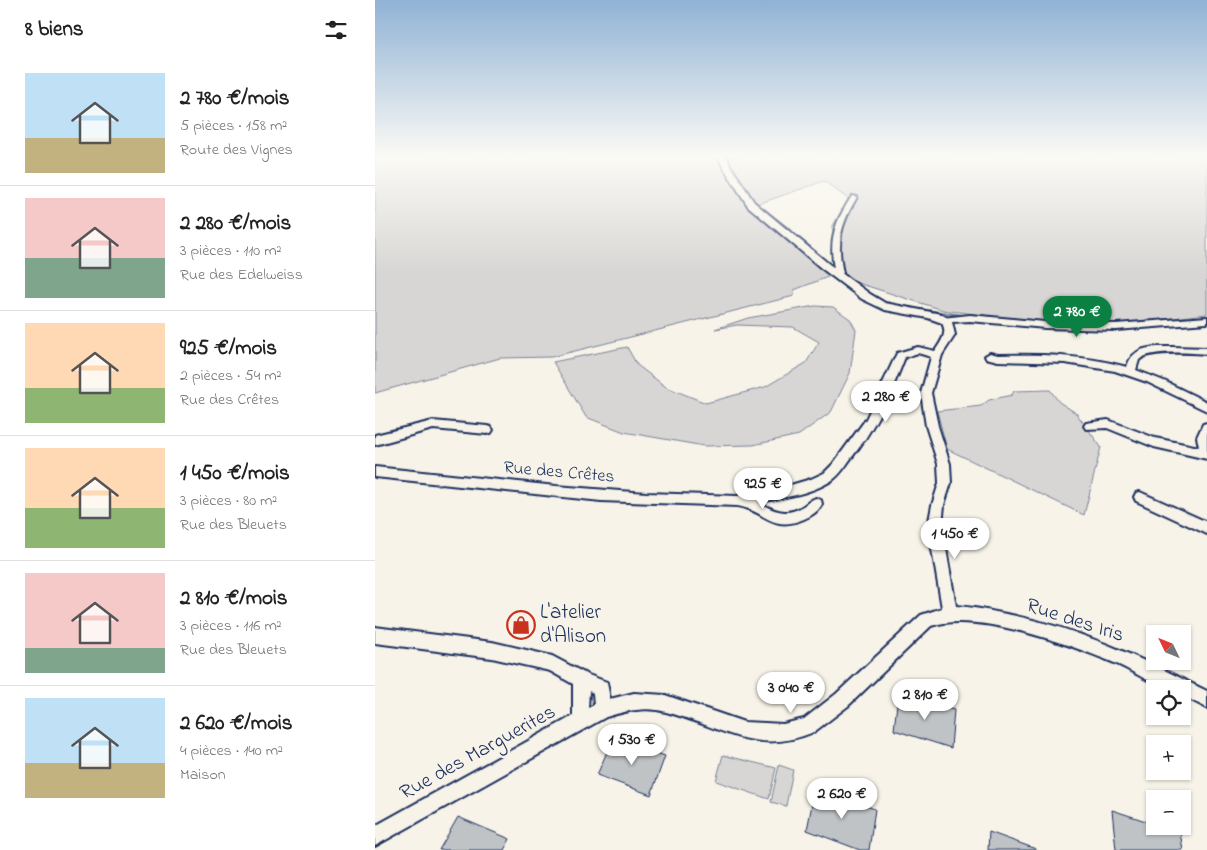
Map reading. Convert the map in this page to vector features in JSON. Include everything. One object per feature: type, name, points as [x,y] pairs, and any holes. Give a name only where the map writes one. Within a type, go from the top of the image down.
[{"type":"street","points":[[745,195],[751,204],[825,266],[839,273],[860,293],[892,308],[936,316],[945,320],[949,325],[950,335],[937,355],[926,392],[944,464],[945,483],[938,505],[935,526],[950,613]]},
{"type":"street","points":[[839,273],[834,252],[837,228],[854,197]]},
{"type":"street","points":[[945,320],[970,318],[1045,325],[1116,327],[1207,320]]},
{"type":"street","name":"Rue des Crêtes","points":[[375,472],[579,494],[682,500],[740,500],[780,492],[824,479],[833,473],[861,440],[873,420],[901,355],[918,350],[937,355]]},
{"type":"street","points":[[1131,372],[1134,360],[1138,354],[1148,352],[1207,351]]},
{"type":"street","points":[[990,356],[998,358],[1056,358],[1096,363],[1131,372],[1171,388],[1207,407]]},
{"type":"street","points":[[1089,426],[1108,424],[1154,442],[1207,454],[1203,437],[1207,427]]},
{"type":"street","points":[[375,440],[433,425],[487,430]]},
{"type":"street","points":[[1140,497],[1207,528]]},
{"type":"street","name":"Rue des Crêtes","points":[[740,500],[780,518],[801,516],[816,504]]},
{"type":"street","name":"Rue des Iris","points":[[950,613],[968,614],[1016,623],[1084,642],[1140,666],[1207,700]]},
{"type":"street","name":"Rue des Marguerites","points":[[375,836],[603,709],[634,701],[665,703],[744,730],[783,733],[808,726],[842,700],[926,620],[950,613]]},
{"type":"street","points":[[375,635],[492,650],[552,664],[581,680],[601,688],[603,709]]},
{"type":"street","points":[[581,680],[580,709],[582,721]]},
{"type":"shaded area","points":[[375,195],[785,195],[758,204],[793,231],[833,275],[794,290],[794,296],[551,357],[500,358],[375,393]]},
{"type":"shaded area","points":[[842,195],[1207,195],[1207,314],[1130,323],[1039,322],[943,310],[842,278],[832,227],[848,199]]},
{"type":"shaded area","points":[[815,306],[833,307],[850,319],[856,330],[850,373],[831,412],[799,435],[753,445],[704,446],[624,432],[586,417],[553,362],[627,347],[637,365],[666,387],[706,403],[765,387],[806,363],[819,342],[793,327],[737,325],[715,329],[748,318]]},
{"type":"shaded area","points":[[1050,390],[1059,402],[1076,413],[1101,447],[1084,515],[947,449],[937,411],[981,406],[989,400],[1012,395],[1014,391]]},
{"type":"shaded area","points":[[723,755],[776,768],[769,799],[716,781]]},
{"type":"shaded area","points":[[779,765],[793,770],[786,806],[771,802]]},
{"type":"building","points":[[898,695],[954,710],[951,748],[894,730]]},
{"type":"building","points":[[613,738],[665,756],[651,795],[597,775]]},
{"type":"building","points":[[815,789],[875,809],[869,850],[860,850],[807,830]]},
{"type":"building","points":[[1112,810],[1146,821],[1146,835],[1180,835],[1183,850],[1116,850]]},
{"type":"building","points":[[458,817],[510,839],[504,850],[439,850]]},
{"type":"building","points":[[989,832],[1036,849],[1036,850],[988,850]]},
{"type":"waterway","points":[[904,307],[967,316]]},
{"type":"waterway","points":[[1178,320],[1207,317]]},
{"type":"place","name":"L'atelier d'Alison","points":[[521,625]]}]
